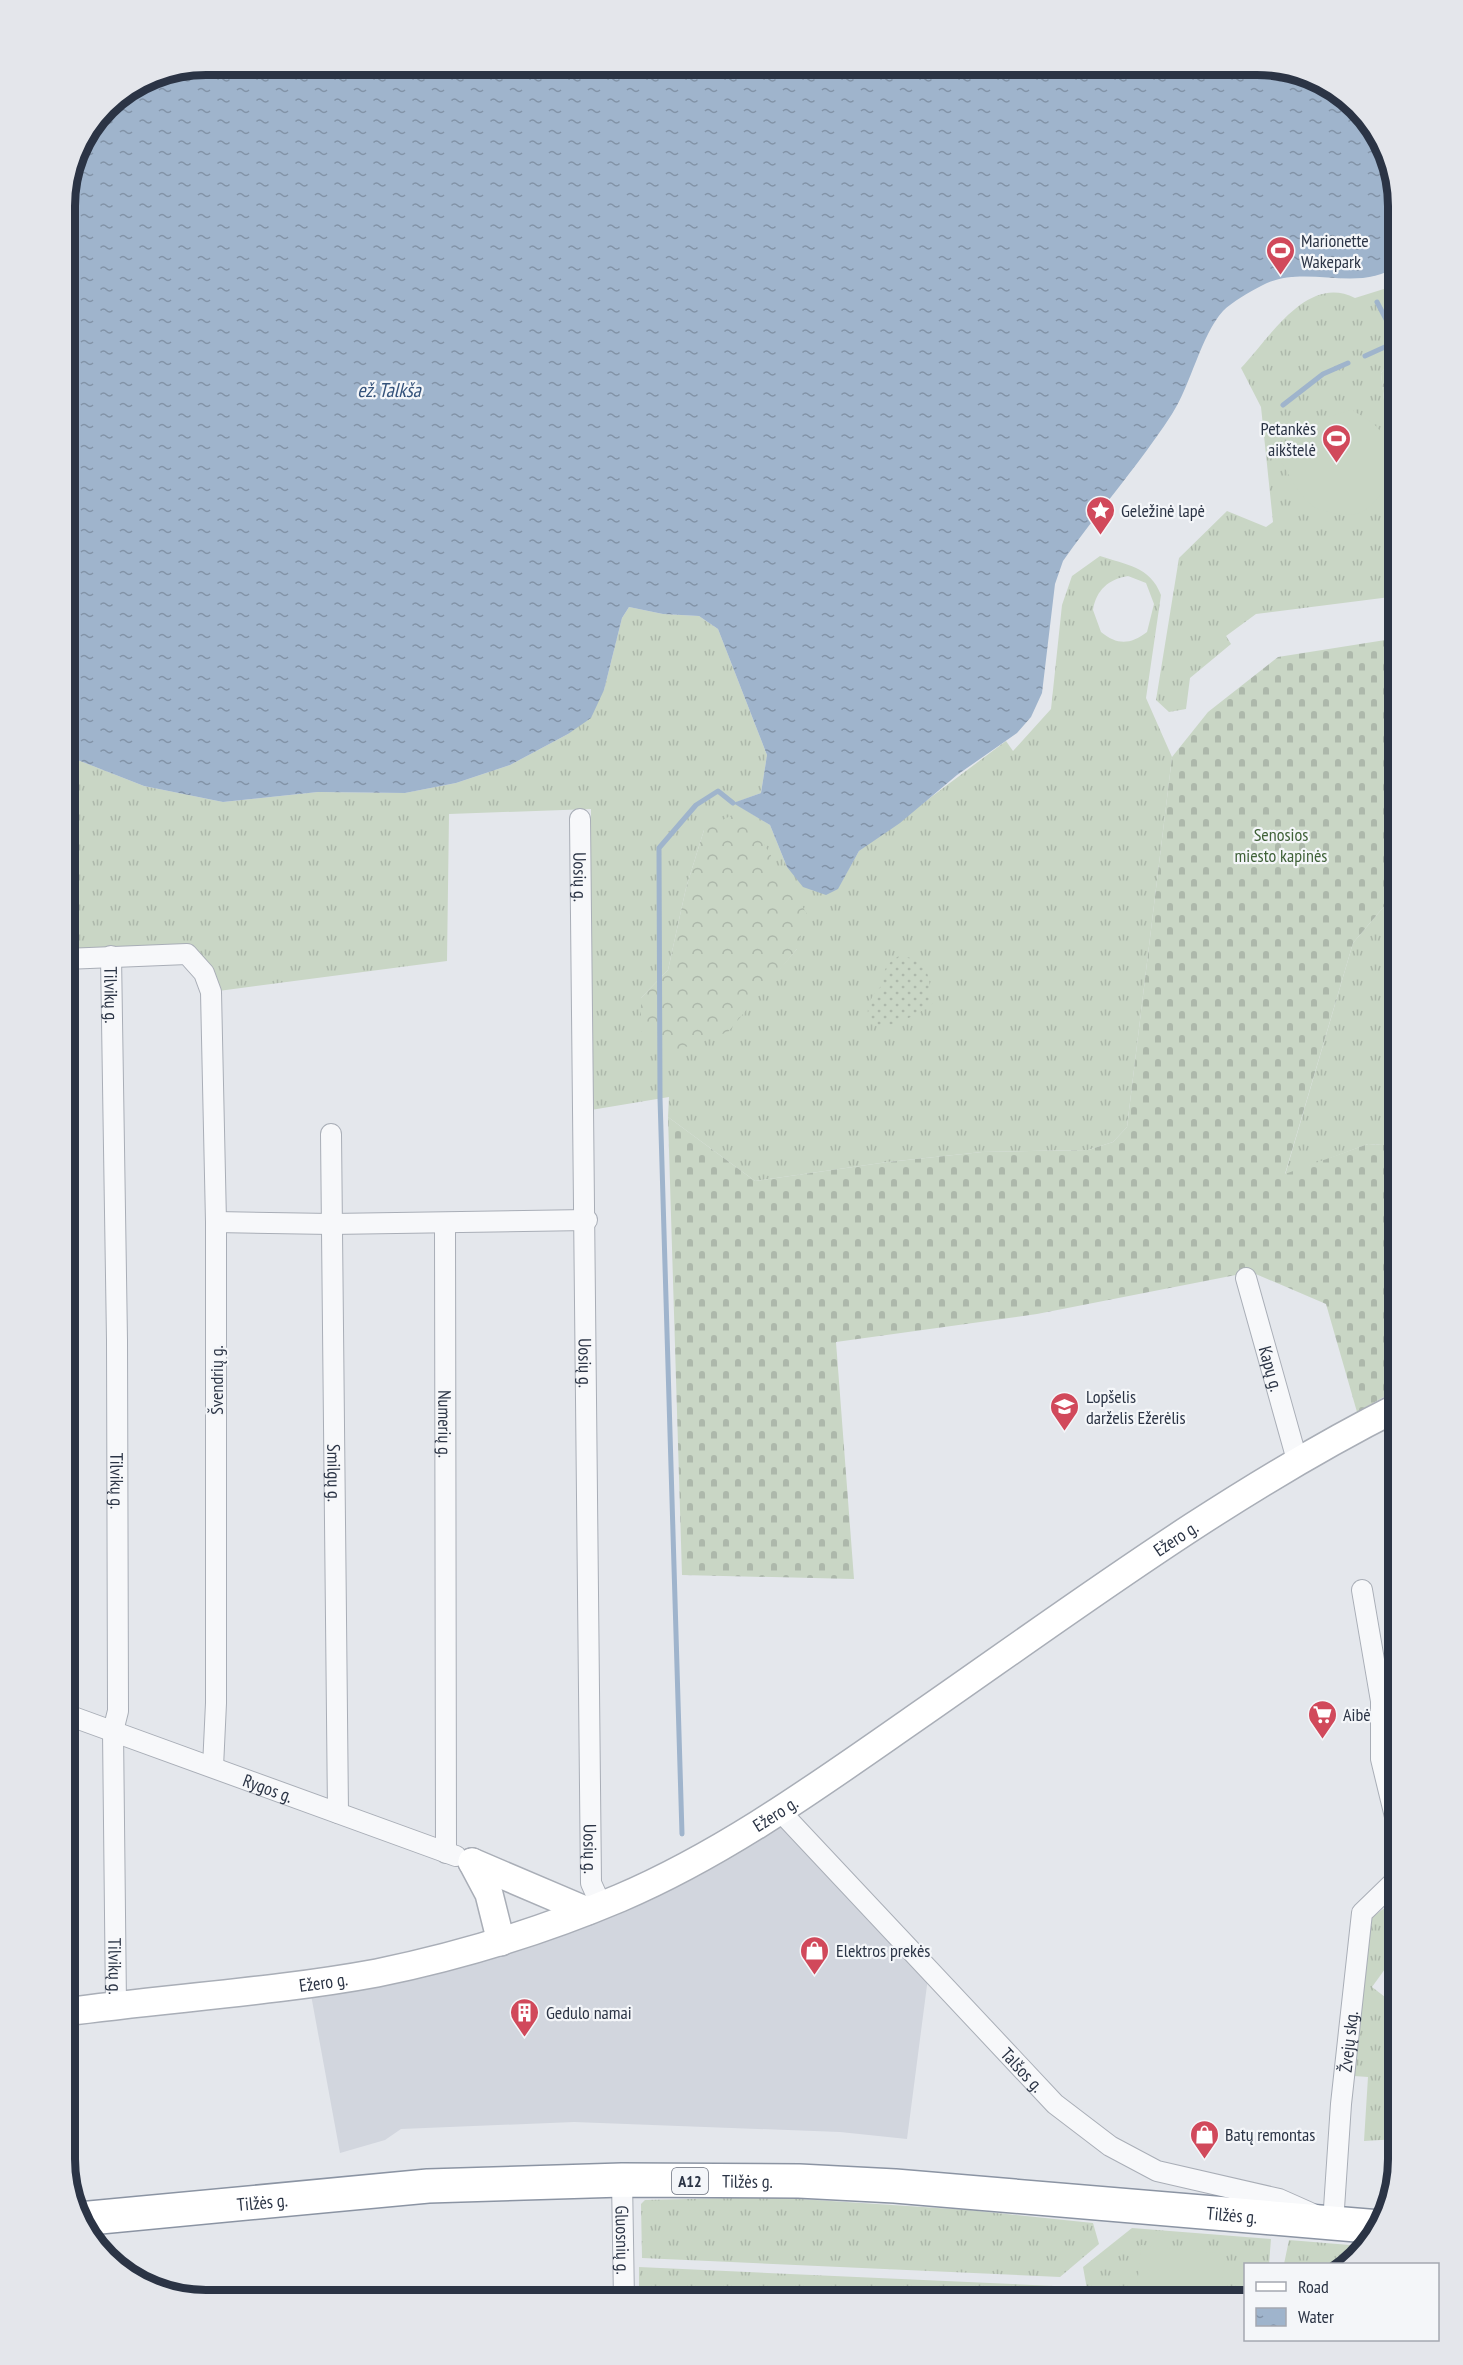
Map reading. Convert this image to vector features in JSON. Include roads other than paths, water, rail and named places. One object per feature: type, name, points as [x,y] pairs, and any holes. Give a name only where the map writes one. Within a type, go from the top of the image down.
[{"type":"highway","name":"Tilžės g.","points":[[90,2218],[428,2186],[622,2180],[799,2181],[895,2186],[1369,2226]]},
{"type":"main road","name":"Ežero g.","points":[[75,2011],[309,1984],[442,1958],[501,1942],[594,1908],[675,1872],[779,1810],[1297,1460],[1388,1412]]},
{"type":"main road","points":[[472,1862],[594,1908]]},
{"type":"main road","points":[[472,1862],[489,1894],[501,1942]]},
{"type":"street","name":"Uosių g.","points":[[580,819],[583,1123],[587,1220],[591,1883],[594,1908]]},
{"type":"street","name":"Švendrių g.","points":[[111,956],[187,954],[204,972],[211,992],[216,1222],[216,1703],[213,1767]]},
{"type":"street","points":[[75,958],[111,956]]},
{"type":"street","name":"Tilvikų g.","points":[[111,956],[118,1712],[113,1731],[116,2005]]},
{"type":"street","name":"Smilgų g.","points":[[331,1134],[338,1813]]},
{"type":"street","points":[[216,1222],[331,1224],[587,1220]]},
{"type":"street","name":"Numerių g.","points":[[445,1223],[446,1853]]},
{"type":"street","name":"Kapų g.","points":[[1246,1278],[1297,1460]]},
{"type":"street","points":[[1362,1590],[1381,1701],[1381,1759],[1388,1788]]},
{"type":"street","name":"Rygos g.","points":[[75,1718],[472,1862]]},
{"type":"street","name":"Talšos g.","points":[[779,1810],[1055,2104],[1110,2146],[1157,2171],[1279,2199],[1333,2223]]},
{"type":"street","name":"Žvejų skg.","points":[[1333,2223],[1341,2104],[1362,1913],[1388,1889]]},
{"type":"street","name":"Gluosnių g.","points":[[622,2180],[624,2290]]},
{"type":"water","name":"ež. Talkša","points":[[198,75],[1265,75],[1299,82],[1330,97],[1355,120],[1366,133],[1374,148],[1384,172],[1387,189],[1388,271],[1366,278],[1295,277],[1278,279],[1251,291],[1223,311],[1208,333],[1172,414],[1063,561],[1055,584],[1042,693],[1031,717],[1017,733],[957,775],[900,823],[859,851],[838,889],[826,895],[803,887],[787,867],[770,825],[733,803],[761,793],[767,755],[718,629],[699,616],[663,614],[629,607],[622,618],[604,690],[591,718],[568,734],[510,765],[456,783],[405,793],[318,792],[223,802],[144,786],[75,759],[75,198],[79,172],[85,156],[102,126],[113,113],[133,97],[156,85],[172,79]]},
{"type":"waterway","points":[[1377,302],[1388,323]]},
{"type":"waterway","points":[[1365,356],[1388,346]]},
{"type":"waterway","points":[[1283,405],[1323,374],[1348,363]]},
{"type":"waterway","points":[[682,1834],[660,1098],[659,848],[696,805],[718,791],[733,803]]},
{"type":"place","name":"Marionette Wakepark","points":[[1280,276]]},
{"type":"place","name":"Petankės aikštelė","points":[[1337,464]]},
{"type":"place","name":"Geležinė lapė","points":[[1100,536]]},
{"type":"place","name":"Lopšelis darželis Ežerėlis","points":[[1065,1432]]},
{"type":"place","name":"Aibė","points":[[1322,1740]]},
{"type":"place","name":"Elektros prekės","points":[[815,1976]]},
{"type":"place","name":"Gedulo namai","points":[[525,2038]]},
{"type":"place","name":"Batų remontas","points":[[1204,2160]]},
{"type":"park label","name":"Senosios miesto kapinės","points":[[1281,844]]}]
